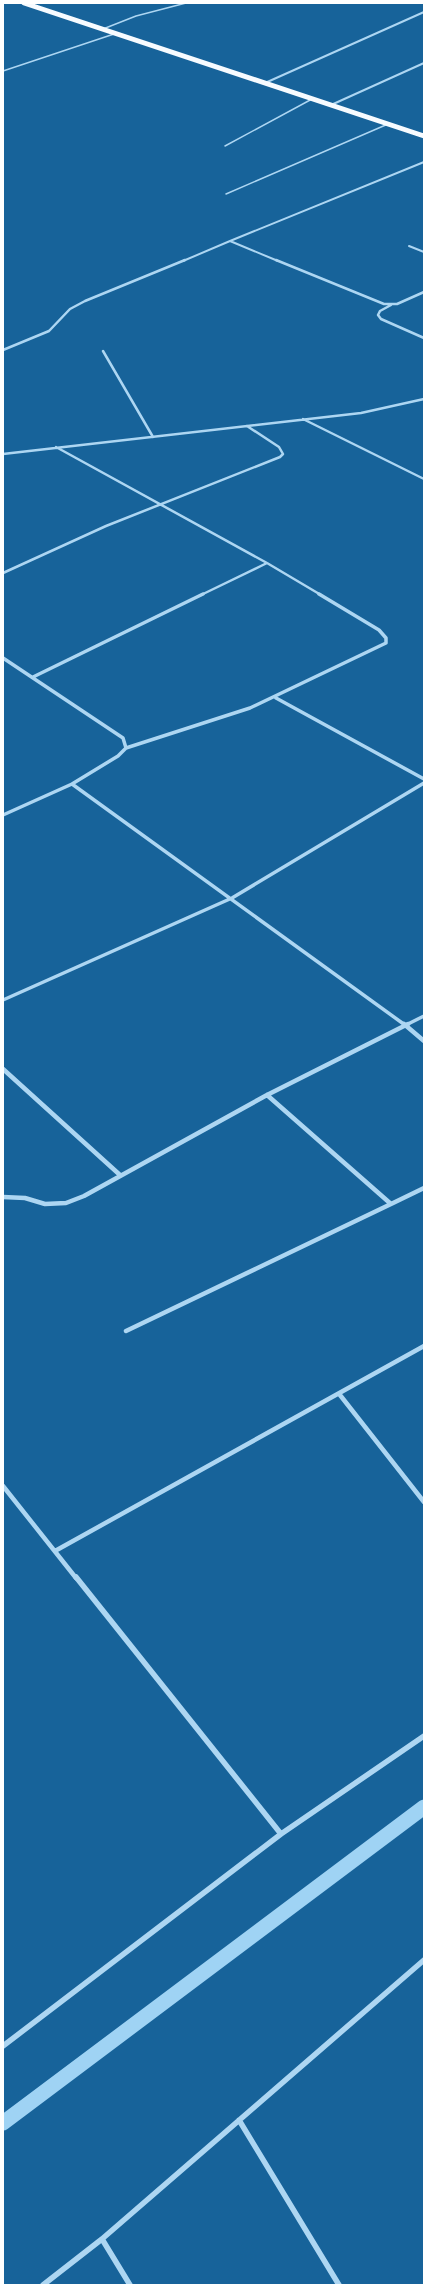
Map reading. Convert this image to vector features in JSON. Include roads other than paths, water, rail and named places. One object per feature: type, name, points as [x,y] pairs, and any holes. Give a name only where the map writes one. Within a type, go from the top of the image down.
[{"type":"main road","points":[[24,3],[263,84],[424,136]]},
{"type":"street","points":[[263,84],[424,12]]},
{"type":"street","points":[[330,105],[424,63]]},
{"type":"street","points":[[3,350],[49,331],[70,309],[85,301],[424,162]]},
{"type":"street","points":[[230,242],[378,302],[391,304]]},
{"type":"street","points":[[409,246],[424,252]]},
{"type":"street","points":[[424,292],[391,304],[380,311],[378,315],[381,319],[424,338]]},
{"type":"street","points":[[104,351],[153,437]]},
{"type":"street","points":[[3,454],[361,413],[424,399]]},
{"type":"street","points":[[302,419],[424,479]]},
{"type":"street","points":[[3,573],[64,543],[157,504],[280,457],[283,454],[279,447],[247,425]]},
{"type":"street","points":[[3,815],[72,784],[118,756],[126,748],[250,708],[276,698],[386,643],[386,638],[380,630],[266,563],[56,447]]},
{"type":"street","points":[[33,677],[266,563]]},
{"type":"street","points":[[3,658],[123,738],[126,748]]},
{"type":"street","points":[[276,698],[424,779]]},
{"type":"street","points":[[3,1000],[232,898],[424,783]]},
{"type":"street","points":[[72,784],[232,898],[405,1025],[424,1041]]},
{"type":"street","points":[[3,1197],[25,1198],[45,1204],[66,1203],[84,1196],[267,1095],[424,1016]]},
{"type":"street","points":[[3,1069],[120,1175]]},
{"type":"street","points":[[267,1095],[392,1204]]},
{"type":"street","points":[[126,1332],[424,1188]]},
{"type":"street","points":[[55,1551],[340,1395],[424,1346]]},
{"type":"street","points":[[340,1395],[424,1502]]},
{"type":"street","points":[[3,1486],[281,1834]]},
{"type":"street","points":[[3,2046],[281,1834],[424,1736]]},
{"type":"street","points":[[43,2285],[102,2239],[424,1960]]},
{"type":"street","points":[[239,2120],[339,2285]]},
{"type":"street","points":[[102,2239],[130,2285]]},
{"type":"lane","points":[[102,30],[136,16],[186,3]]},
{"type":"lane","points":[[3,71],[114,34]]},
{"type":"lane","points":[[225,146],[312,99]]},
{"type":"lane","points":[[226,194],[388,124]]},
{"type":"waterway","points":[[3,2123],[424,1807]]}]
